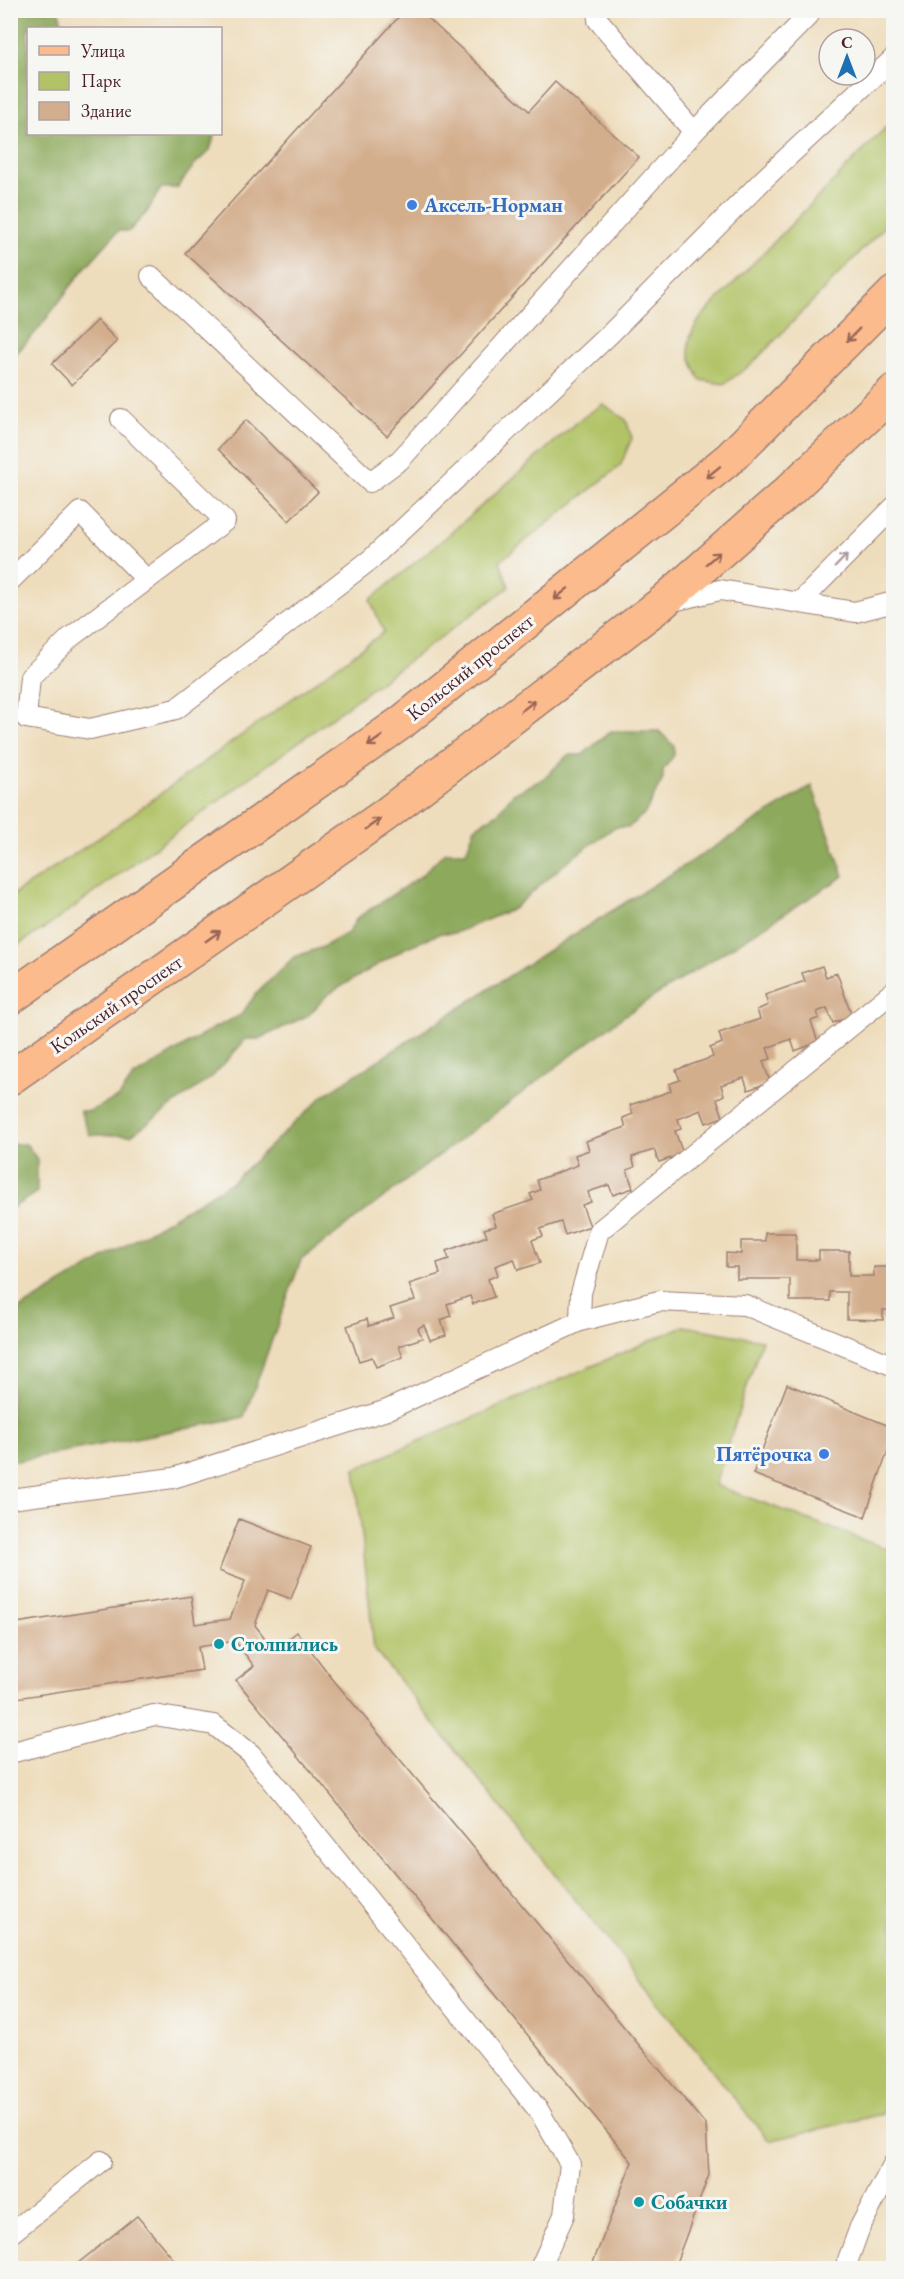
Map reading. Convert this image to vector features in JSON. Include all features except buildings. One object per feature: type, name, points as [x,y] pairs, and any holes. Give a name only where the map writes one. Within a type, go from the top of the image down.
[{"type":"main road","name":"Кольский проспект","points":[[10,998],[402,722],[730,458],[894,293]]},
{"type":"main road","name":"Кольский проспект","points":[[10,1078],[385,815],[661,604],[790,490],[894,391]]},
{"type":"lane","points":[[151,276],[370,482],[400,460],[694,132],[809,12]]},
{"type":"lane","points":[[598,20],[694,132]]},
{"type":"lane","points":[[121,419],[225,521],[71,637],[30,677],[26,718],[90,729],[176,710],[370,560],[610,334],[764,179],[894,58]]},
{"type":"lane","points":[[800,602],[894,507]]},
{"type":"lane","points":[[10,581],[80,512],[147,580]]},
{"type":"lane","points":[[661,604],[720,590],[894,619]]},
{"type":"lane","points":[[855,612],[894,602]]},
{"type":"lane","points":[[580,1321],[582,1293],[599,1231],[894,991]]},
{"type":"lane","points":[[10,1499],[173,1478],[387,1410],[580,1321],[659,1301],[745,1305],[894,1366]]},
{"type":"lane","points":[[10,1753],[154,1715],[214,1725],[251,1754],[539,2111],[570,2164],[564,2215],[540,2268]]},
{"type":"lane","points":[[10,2234],[101,2161]]},
{"type":"lane","points":[[845,2268],[860,2227],[894,2163]]},
{"type":"green space","points":[[20,11],[59,11],[63,27],[27,27],[27,135],[215,135],[210,150],[195,164],[177,188],[161,188],[147,212],[129,231],[118,231],[84,269],[36,332],[11,359],[10,33],[16,29]]},
{"type":"green space","points":[[893,120],[893,218],[752,364],[724,384],[700,380],[689,354],[689,340],[702,316]]},
{"type":"green space","points":[[603,404],[626,420],[632,438],[620,466],[500,561],[509,587],[50,925],[11,949],[11,896],[109,831],[384,632],[370,600],[446,537],[578,421]]},
{"type":"green space","points":[[611,731],[659,731],[674,746],[674,755],[663,770],[663,779],[645,813],[629,827],[615,827],[568,861],[513,909],[455,933],[441,933],[407,947],[327,995],[309,1015],[259,1039],[246,1039],[212,1077],[131,1135],[90,1135],[80,1111],[90,1111],[119,1097],[133,1077],[212,1029],[241,1015],[255,995],[294,957],[323,947],[348,933],[357,918],[421,876],[445,852],[466,852],[475,827],[498,813],[513,794],[543,779],[568,755],[582,755]]},
{"type":"green space","points":[[812,786],[844,876],[625,1015],[301,1260],[244,1417],[11,1462],[11,1314],[232,1182],[324,1095],[562,942]]},
{"type":"green space","points":[[26,1144],[37,1159],[37,1192],[11,1209],[10,1146]]},
{"type":"green space","points":[[684,1326],[762,1340],[715,1485],[893,1551],[893,2095],[882,2114],[769,2141],[374,1649],[355,1469]]},
{"type":"place","name":"Аксель-Норман","points":[[412,205]]},
{"type":"place","name":"Пятёрочка","points":[[824,1454]]},
{"type":"place","name":"Столпились","points":[[219,1644]]},
{"type":"place","name":"Собачки","points":[[639,2202]]}]
